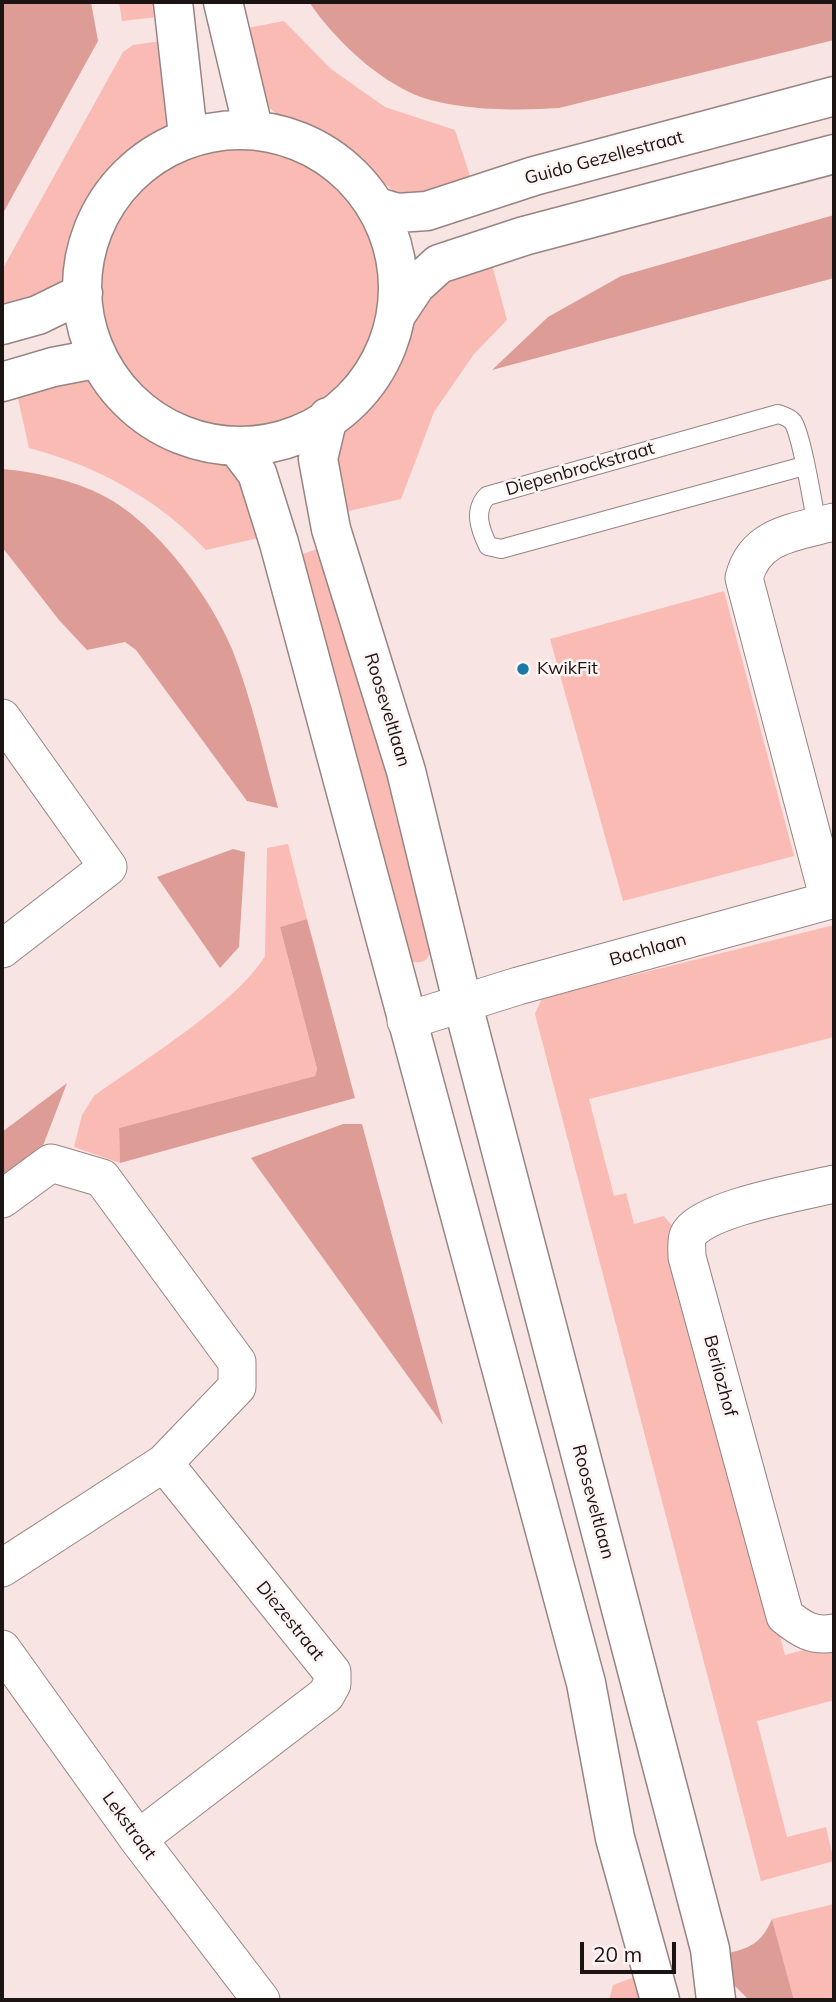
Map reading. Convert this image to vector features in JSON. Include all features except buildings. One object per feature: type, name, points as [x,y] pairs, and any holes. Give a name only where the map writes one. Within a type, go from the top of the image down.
[{"type":"main road","points":[[173,2],[188,135]]},
{"type":"main road","points":[[223,2],[253,128]]},
{"type":"main road","name":"Guido Gezellestraat","points":[[375,206],[397,213],[427,211],[534,176],[834,96]]},
{"type":"main road","points":[[234,127],[253,128],[314,148],[353,176],[375,206],[394,245],[400,272],[398,312],[388,348],[369,382],[327,417],[296,436],[238,448],[205,443],[161,426],[125,399],[95,359],[87,341],[83,267],[96,229],[116,191],[152,159],[188,135],[234,127]]},
{"type":"main road","points":[[398,312],[415,285],[439,264],[524,236],[834,154]]},
{"type":"main road","points":[[2,325],[38,314],[83,293]]},
{"type":"main road","points":[[2,382],[53,367],[95,359]]},
{"type":"main road","name":"Rooseveltlaan","points":[[327,417],[318,459],[331,530],[406,771],[463,1004],[710,1949],[716,2000]]},
{"type":"main road","points":[[238,448],[257,473],[279,543],[586,1683],[615,1838],[660,2000]]},
{"type":"street","name":"Diepenbrockstraat","points":[[826,524],[780,536],[760,548],[748,561],[744,578],[831,899]]},
{"type":"street","points":[[2,718],[108,867],[2,949]]},
{"type":"street","name":"Bachlaan","points":[[463,1004],[518,986],[831,899]]},
{"type":"street","points":[[406,1021],[463,1004]]},
{"type":"street","points":[[2,1199],[51,1163],[102,1178],[237,1362],[237,1387],[164,1463],[2,1568]]},
{"type":"street","name":"Berliozhof","points":[[834,1184],[722,1212],[701,1220],[688,1236],[687,1257],[785,1616],[801,1629],[818,1635],[834,1633]]},
{"type":"street","name":"Diezestraat","points":[[138,1839],[326,1695],[332,1684],[332,1672],[164,1463]]},
{"type":"street","name":"Lekstraat","points":[[2,1649],[138,1839],[261,2000]]},
{"type":"lane","name":"Diepenbrockstraat","points":[[804,466],[501,549],[488,546],[478,517],[480,504],[487,496],[778,414],[790,418],[795,425],[804,466],[826,524]]},
{"type":"shaded area","points":[[2,2],[91,2],[98,41],[2,215]]},
{"type":"shaded area","points":[[119,2],[162,2],[166,16],[122,21]]},
{"type":"shaded area","points":[[309,2],[834,2],[834,40],[559,108],[483,108],[443,103],[394,84],[353,53]]},
{"type":"shaded area","points":[[284,21],[331,69],[385,107],[455,130],[474,188],[398,195],[339,143],[283,119],[261,101],[242,29]]},
{"type":"shaded area","points":[[168,40],[170,118],[162,133],[141,146],[92,202],[65,276],[47,296],[2,311],[2,270],[123,52],[133,45]]},
{"type":"shaded area","points":[[225,143],[253,143],[281,149],[307,160],[330,175],[350,195],[365,218],[376,244],[382,286],[380,314],[365,354],[350,377],[330,397],[307,412],[281,423],[253,429],[225,429],[197,423],[171,412],[148,397],[128,377],[113,354],[102,328],[96,300],[96,272],[102,244],[113,218],[128,195],[148,175],[171,160],[197,149]]},
{"type":"shaded area","points":[[834,215],[834,278],[492,370],[548,317],[621,276]]},
{"type":"shaded area","points":[[491,261],[507,320],[474,354],[434,412],[401,499],[340,513],[334,441],[376,398],[388,381],[406,342],[410,324],[431,284]]},
{"type":"shaded area","points":[[79,374],[148,431],[235,468],[267,536],[206,550],[168,515],[125,487],[79,464],[29,448],[15,385]]},
{"type":"shaded area","points":[[2,469],[28,472],[80,485],[124,508],[162,542],[196,584],[232,649],[252,708],[278,808],[247,801],[136,650],[125,642],[87,650],[59,620],[2,547]]},
{"type":"shaded area","points":[[325,546],[385,741],[396,817],[432,947],[422,962],[410,961],[300,555]]},
{"type":"shaded area","points":[[724,591],[794,856],[623,901],[550,639]]},
{"type":"shaded area","points":[[288,844],[307,919],[280,927],[317,1069],[315,1076],[119,1128],[120,1163],[74,1147],[82,1115],[94,1096],[211,1012],[252,974],[265,956],[267,848]]},
{"type":"shaded area","points":[[233,849],[245,852],[239,947],[220,968],[157,877]]},
{"type":"shaded area","points":[[307,919],[355,1098],[120,1163],[119,1128],[315,1076],[317,1069],[280,927]]},
{"type":"shaded area","points":[[834,925],[834,1037],[589,1099],[614,1196],[626,1193],[634,1224],[664,1216],[673,1227],[785,1655],[834,1642],[834,1700],[757,1721],[787,1837],[826,1827],[834,1861],[761,1881],[535,1014],[542,998]]},
{"type":"shaded area","points":[[67,1083],[36,1164],[2,1190],[2,1132]]},
{"type":"shaded area","points":[[343,1124],[362,1124],[443,1425],[251,1158]]},
{"type":"shaded area","points":[[834,1904],[834,2000],[794,2000],[772,1919]]},
{"type":"shaded area","points":[[772,1919],[794,2000],[749,2000],[734,1985],[725,1954],[754,1944],[764,1934]]},
{"type":"shaded area","points":[[643,1974],[648,2000],[609,2000],[613,1985]]},
{"type":"place","name":"KwikFit","points":[[523,669]]}]
